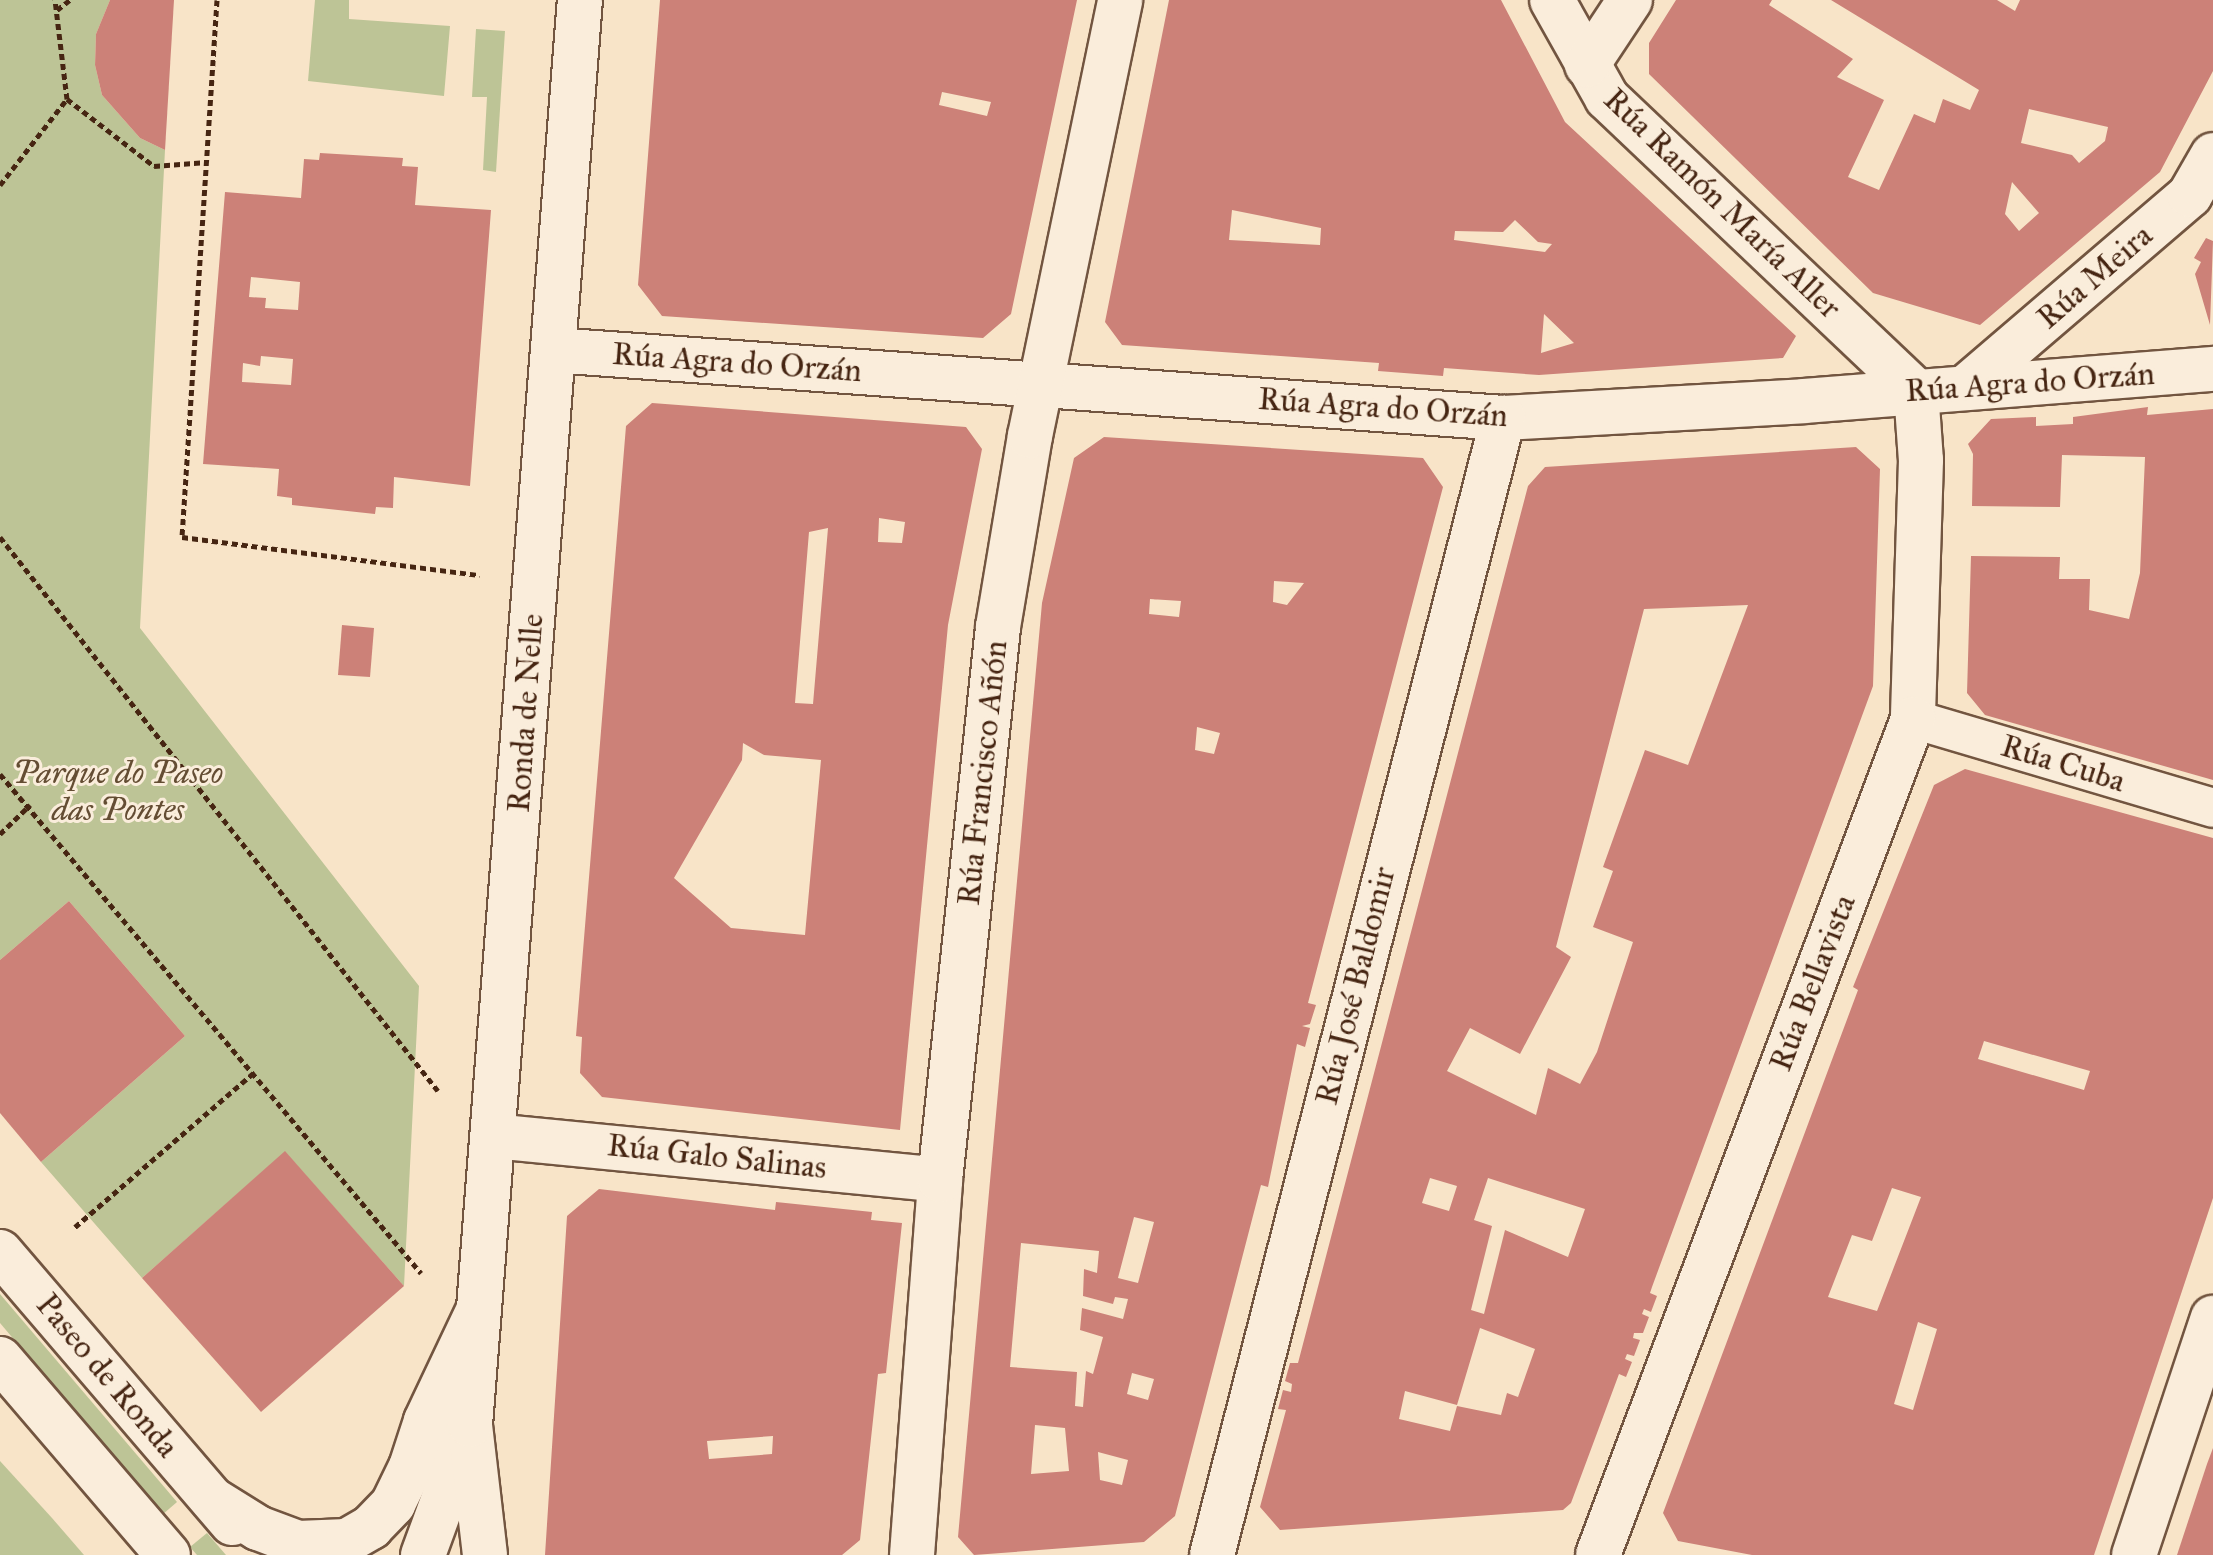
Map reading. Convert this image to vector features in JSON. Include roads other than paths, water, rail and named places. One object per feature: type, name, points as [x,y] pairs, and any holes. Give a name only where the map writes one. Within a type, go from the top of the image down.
[{"type":"street","name":"Ronda de Nelle","points":[[485,1555],[470,1425],[580,0]]},
{"type":"street","name":"Rúa Francisco Añón","points":[[912,1555],[940,1180],[998,627],[1040,385],[1120,0]]},
{"type":"street","name":"Rúa Ramón María Aller","points":[[1552,0],[1607,98],[1916,391]]},
{"type":"street","points":[[1587,65],[1630,0]]},
{"type":"street","name":"Rúa Meira","points":[[1965,388],[2190,195],[2213,155]]},
{"type":"street","name":"Rúa Agra do Orzán","points":[[553,350],[1503,418],[2213,369]]},
{"type":"street","name":"Rúa Bellavista","points":[[1598,1555],[1913,719],[1921,460],[1916,391]]},
{"type":"street","name":"Rúa José Baldomir","points":[[1212,1555],[1503,418]]},
{"type":"street","name":"Rúa Cuba","points":[[1913,719],[2213,808]]},
{"type":"street","name":"Rúa Galo Salinas","points":[[493,1136],[940,1180]]},
{"type":"street","name":"Paseo de Ronda","points":[[0,1252],[259,1555]]},
{"type":"street","name":"Paseo de Ronda","points":[[213,1500],[258,1528],[298,1543],[347,1541],[371,1527],[393,1504],[405,1480],[480,1307]]},
{"type":"street","points":[[2134,1555],[2213,1318]]},
{"type":"street","points":[[0,1359],[168,1555]]},
{"type":"street","name":"Ronda de Nelle","points":[[423,1555],[470,1425]]},
{"type":"park label","name":"Parque do Paseo das Pontes","points":[[118,792]]}]
